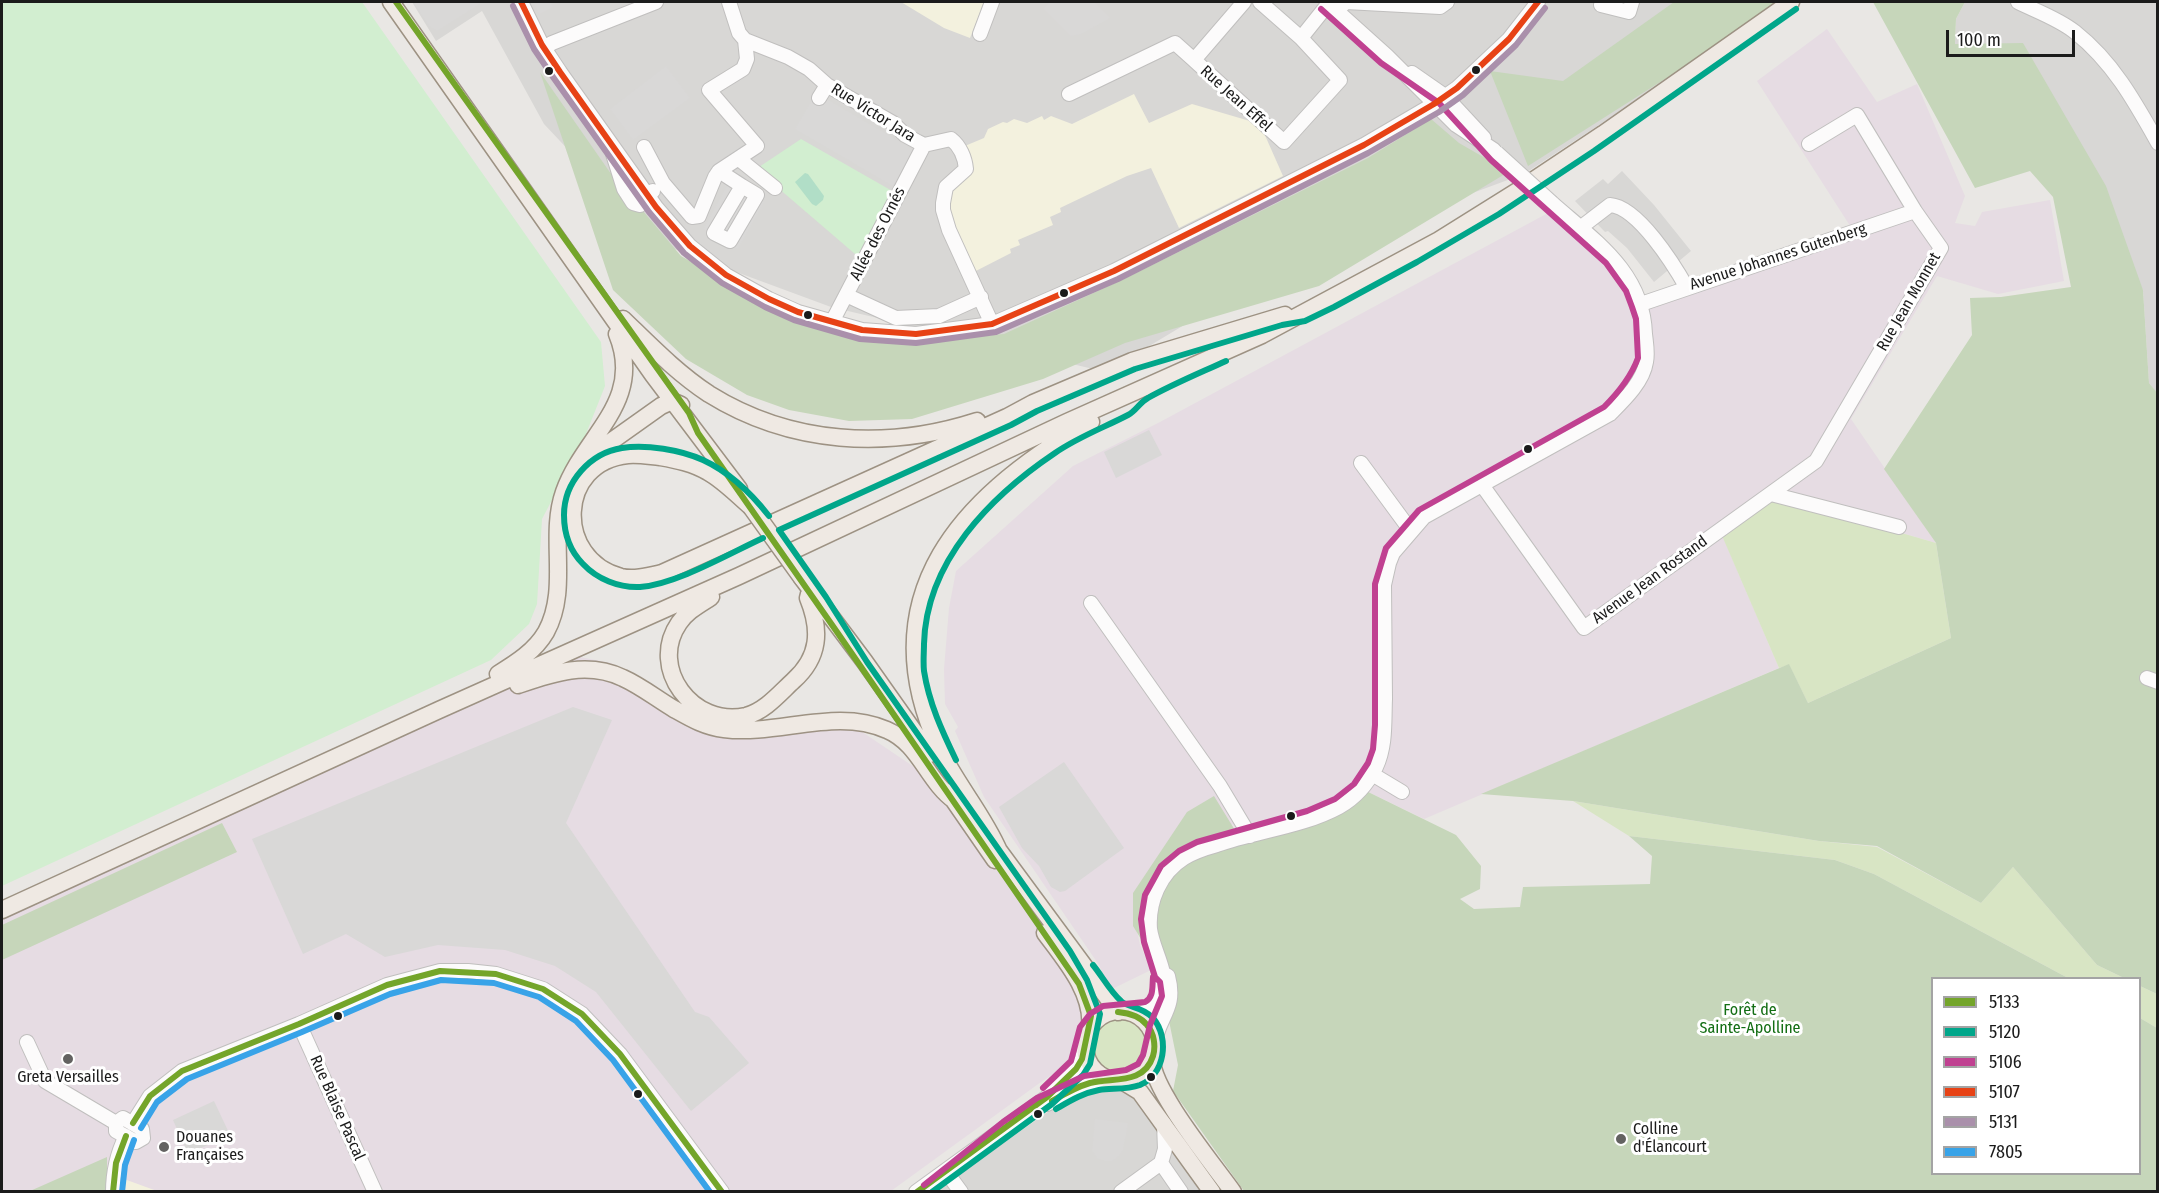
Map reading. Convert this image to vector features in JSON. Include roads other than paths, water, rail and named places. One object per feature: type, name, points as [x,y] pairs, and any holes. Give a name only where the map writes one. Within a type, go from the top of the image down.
[{"type":"main road","points":[[391,2],[597,296],[679,405]]},
{"type":"main road","points":[[396,2],[620,316],[698,433],[805,584],[865,662],[999,850],[1126,1013]]},
{"type":"main road","points":[[2,910],[739,576],[1067,422],[1262,335],[1438,240],[1519,190],[1791,2]]},
{"type":"main road","points":[[439,710],[522,659],[545,633],[555,607],[559,573],[560,505],[564,490],[615,408],[622,392],[626,373],[625,357],[620,341],[597,296]]},
{"type":"main road","points":[[620,316],[656,351],[710,394],[765,422],[825,438],[890,440],[928,435],[1032,403],[1132,361],[1280,316],[1302,313]]},
{"type":"main road","points":[[999,850],[991,832],[939,749],[917,686],[915,625],[926,584],[945,545],[965,517],[990,491],[1051,445],[1131,402],[1138,392]]},
{"type":"main road","points":[[751,507],[708,472],[689,463],[648,455],[627,455],[599,465],[580,485],[574,499],[573,530],[579,547],[592,562],[605,571],[623,577],[640,578],[662,573],[1007,417],[1032,403]]},
{"type":"main road","points":[[577,466],[679,405]]},
{"type":"main road","points":[[739,576],[735,584],[691,610],[679,624],[670,642],[669,662],[676,685],[687,700],[706,713],[728,717],[746,716],[766,707],[798,677],[817,646],[816,626],[805,584]]},
{"type":"main road","points":[[820,603],[858,664],[1075,975],[1091,1012],[1090,1028],[1085,1044],[1086,1056],[1092,1067],[1101,1075],[1117,1080],[1140,1092],[1212,1191]]},
{"type":"main road","points":[[389,734],[410,731],[518,685],[555,672],[594,670],[623,678],[698,723],[724,729],[751,730],[844,721],[862,722],[885,729],[911,747],[944,793],[955,801]]},
{"type":"main road","points":[[1090,1028],[1102,1016],[1126,1013],[1143,1020],[1149,1029],[1153,1052],[1152,1067],[1158,1083],[1233,1191]]},
{"type":"main road","points":[[1117,1080],[1141,1073],[1153,1052]]},
{"type":"street","points":[[521,2],[544,48],[610,144],[656,207],[690,246],[726,274],[769,299],[798,312],[862,330],[916,334],[992,324],[1114,271],[1364,145],[1457,88],[1509,39],[1538,2]]},
{"type":"street","points":[[544,48],[656,2]]},
{"type":"street","points":[[644,147],[663,183],[692,217],[699,216],[719,171],[757,146],[709,90],[742,69],[747,59],[745,40],[739,33],[729,2]]},
{"type":"street","points":[[980,34],[992,2]]},
{"type":"street","name":"Rue Jean Effel","points":[[1244,2],[1194,60],[1284,142],[1340,80],[1301,38],[1260,2]]},
{"type":"street","points":[[1301,38],[1331,5],[1346,2],[1440,7],[1447,2]]},
{"type":"street","points":[[1601,5],[1629,12],[1632,2]]},
{"type":"street","points":[[2018,2],[2074,31],[2112,67],[2131,95],[2157,143]]},
{"type":"street","points":[[1126,1013],[1146,1013],[1157,1003],[1162,994],[1163,973],[1151,937],[1150,915],[1158,887],[1164,877],[1182,859],[1250,836],[1309,820],[1339,807],[1363,787],[1372,774],[1381,754],[1384,735],[1384,585],[1394,553],[1411,531],[1424,517],[1602,420],[1623,402],[1641,375],[1647,359],[1645,318],[1641,304],[1635,287],[1613,257],[1496,152],[1461,130],[1440,100],[1331,5]]},
{"type":"street","name":"Rue Victor Jara","points":[[745,40],[788,57],[809,69],[827,85],[892,123],[914,144],[951,139],[957,143],[966,162],[966,169],[946,188],[943,210],[949,230],[992,324]]},
{"type":"street","points":[[1069,94],[1175,43],[1194,60]]},
{"type":"street","points":[[819,98],[827,85]]},
{"type":"street","name":"Rue Jean Monnet","points":[[1771,494],[1816,461],[1941,248],[1915,211],[1857,115],[1809,144]]},
{"type":"street","name":"Allée des Ornés","points":[[832,322],[914,144]]},
{"type":"street","points":[[739,159],[775,188]]},
{"type":"street","points":[[719,171],[742,186]]},
{"type":"street","points":[[648,194],[663,183]]},
{"type":"street","points":[[1581,228],[1610,205],[1619,206],[1636,219],[1670,259],[1687,288]]},
{"type":"street","name":"Avenue Johannes Gutenberg","points":[[1641,304],[1915,211]]},
{"type":"street","points":[[846,295],[896,318],[939,316],[981,297]]},
{"type":"street","points":[[1361,463],[1411,531]]},
{"type":"street","name":"Avenue Jean Rostand","points":[[1482,485],[1583,628],[1771,494]]},
{"type":"street","points":[[1771,494],[1899,527]]},
{"type":"street","points":[[1091,603],[1220,786],[1250,836]]},
{"type":"street","points":[[1372,774],[1402,792]]},
{"type":"street","points":[[133,1123],[150,1096],[182,1071],[299,1024],[387,985],[440,971],[496,974],[532,984],[563,1000],[582,1014],[620,1054],[722,1191]]},
{"type":"street","points":[[1153,1052],[1156,1035],[1167,1013],[1172,995],[1168,976],[1163,973]]},
{"type":"street","name":"Rue Blaise Pascal","points":[[299,1024],[375,1191]]},
{"type":"street","points":[[27,1042],[45,1081],[116,1123]]},
{"type":"street","points":[[916,1191],[1047,1097],[1076,1069],[1082,1059],[1085,1044]]},
{"type":"street","points":[[930,1191],[950,1177],[967,1160],[1045,1105],[1088,1084],[1117,1080]]},
{"type":"street","points":[[123,1118],[133,1123],[142,1129],[143,1138],[136,1142],[116,1131],[116,1123],[123,1118]]},
{"type":"street","points":[[1121,1191],[1161,1163],[1165,1149],[1164,1124]]},
{"type":"street","points":[[113,1191],[113,1177],[120,1147],[126,1136]]},
{"type":"street","points":[[1161,1163],[1181,1191]]},
{"type":"street","points":[[950,1177],[961,1191]]},
{"type":"place","name":"Greta Versailles","points":[[68,1059]]},
{"type":"place","name":"Colline d'Élancourt","points":[[1621,1139]]},
{"type":"place","name":"Douanes Françaises","points":[[164,1147]]},
{"type":"park label","name":"Forêt de Sainte-Apolline","points":[[1750,1020]]}]
